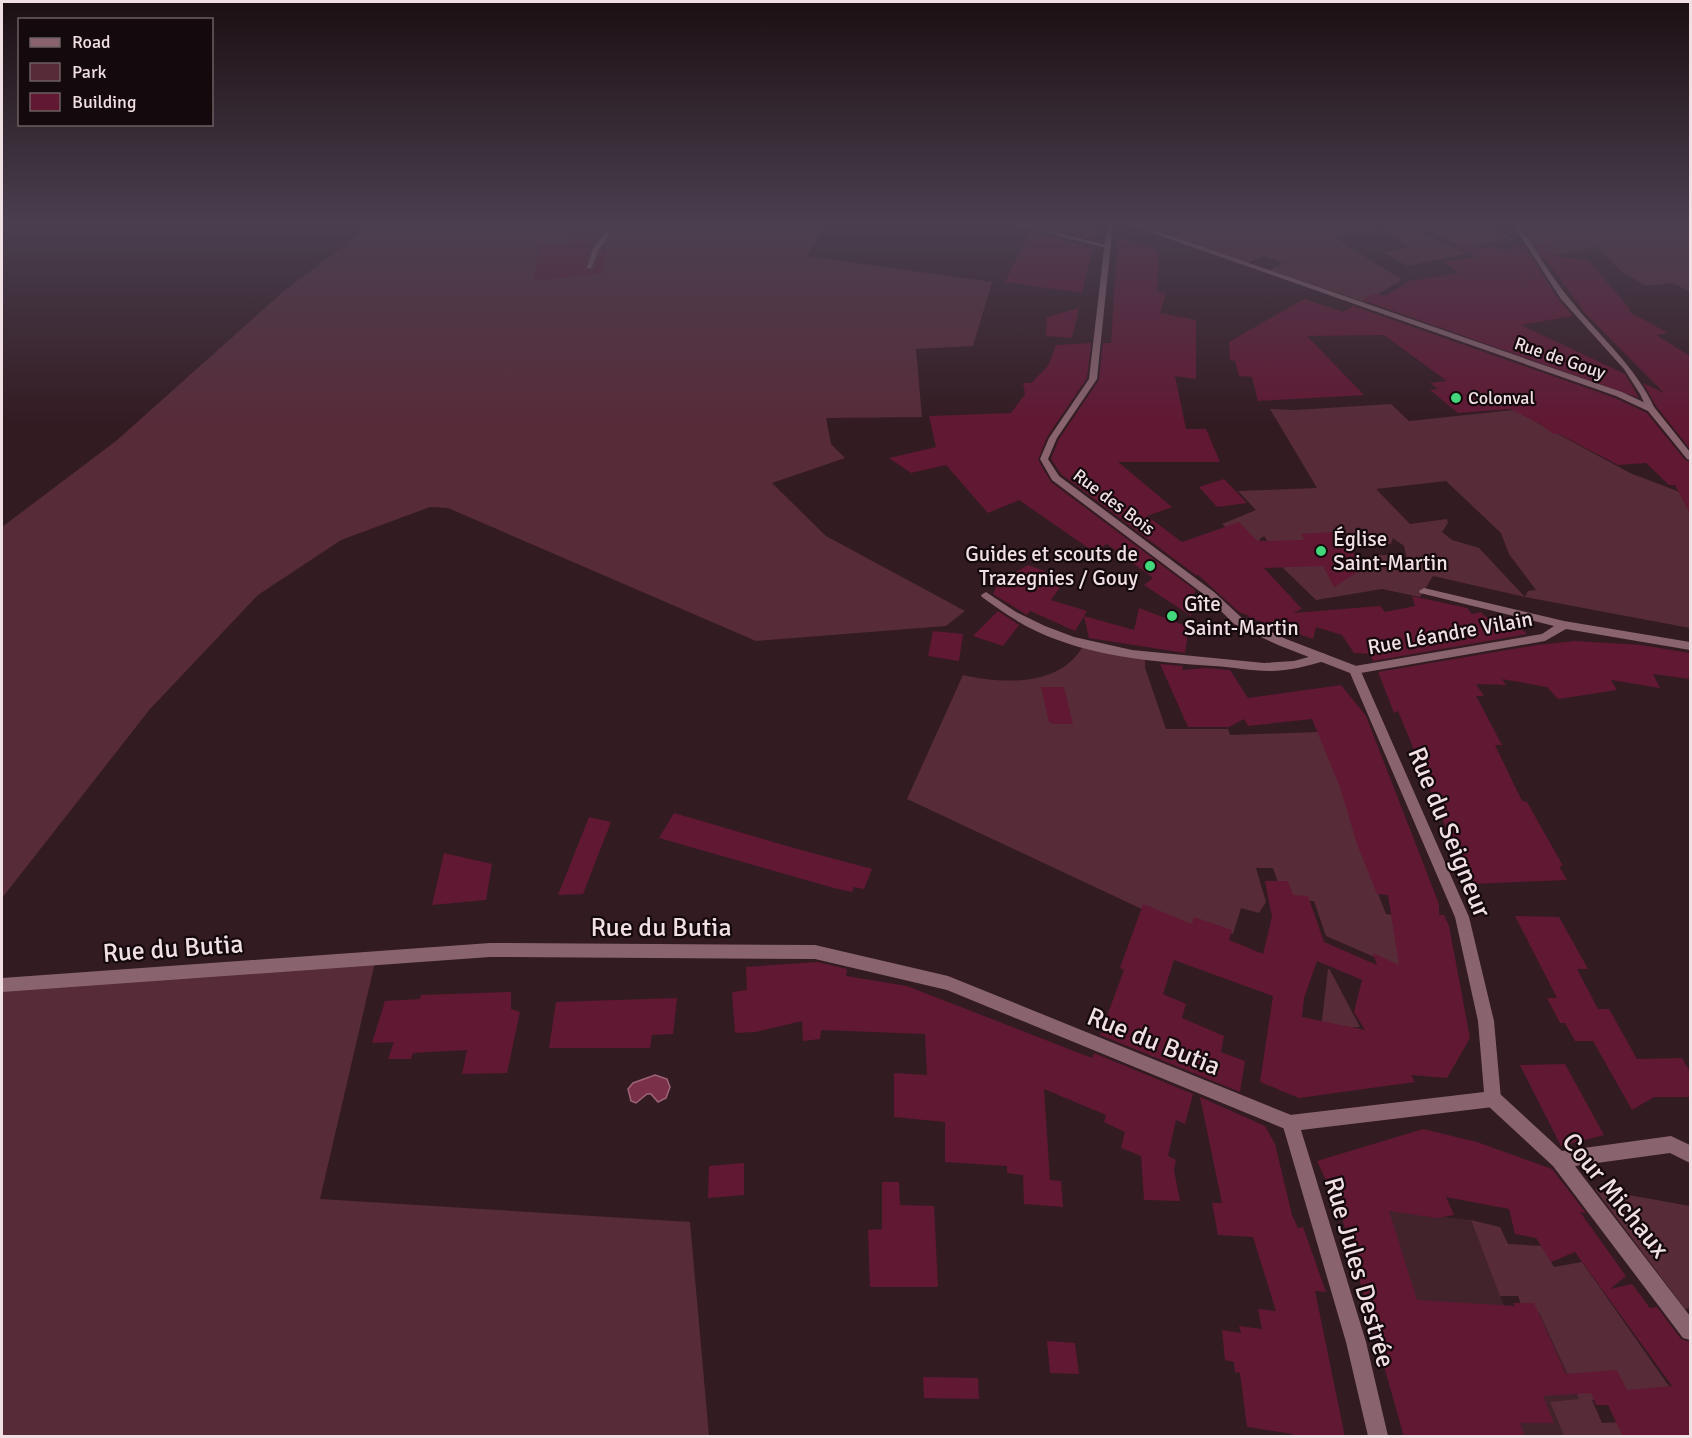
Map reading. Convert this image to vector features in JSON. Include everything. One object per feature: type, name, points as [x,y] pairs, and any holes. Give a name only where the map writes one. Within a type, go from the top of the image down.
[{"type":"street","name":"Rue des Bois","points":[[1102,290],[1093,380],[1053,438],[1044,459],[1055,478],[1210,594],[1238,621],[1282,642],[1355,670]]},
{"type":"street","name":"Rue de Gouy","points":[[1320,290],[1619,394],[1651,409],[1690,457]]},
{"type":"street","points":[[1561,290],[1572,307],[1629,368],[1643,389],[1651,409]]},
{"type":"street","points":[[1424,591],[1564,625]]},
{"type":"street","points":[[986,596],[1021,619],[1083,646],[1145,657],[1268,667],[1298,664],[1323,657]]},
{"type":"street","name":"Rue Léandre Vilain","points":[[1355,670],[1545,637],[1564,625],[1690,646]]},
{"type":"street","name":"Rue du Seigneur","points":[[1355,670],[1462,917],[1485,1021],[1493,1100]]},
{"type":"street","name":"Rue du Butia","points":[[2,985],[490,950],[815,952],[948,983],[1290,1123]]},
{"type":"street","points":[[1290,1123],[1493,1100]]},
{"type":"street","name":"Cour Michaux","points":[[1493,1100],[1559,1160],[1690,1331]]},
{"type":"street","name":"Rue Jules Destrée","points":[[1290,1123],[1356,1342],[1378,1437]]},
{"type":"street","points":[[1559,1160],[1671,1144],[1690,1154]]},
{"type":"shaded area","points":[[655,1075],[667,1079],[670,1087],[666,1098],[658,1102],[651,1094],[647,1094],[636,1103],[631,1101],[628,1089],[633,1083]]},
{"type":"shaded area","points":[[1341,1206],[1471,1220],[1507,1313],[1539,1311],[1579,1400],[1551,1403],[1564,1436],[1406,1436]]},
{"type":"green space","points":[[285,290],[990,290],[973,346],[916,349],[922,417],[826,418],[831,444],[845,458],[772,483],[826,536],[965,611],[946,626],[756,641],[448,508],[430,507],[341,540],[258,595],[150,709],[2,898],[2,527],[116,441]]},
{"type":"green space","points":[[1329,290],[1385,290],[1365,302]]},
{"type":"green space","points":[[1391,404],[1409,421],[1514,410],[1630,473],[1690,496],[1690,628],[1525,597],[1433,576],[1420,597],[1382,589],[1316,600],[1281,566],[1323,565],[1326,571],[1364,570],[1358,561],[1372,561],[1378,555],[1390,555],[1398,566],[1407,560],[1404,546],[1393,538],[1391,544],[1385,544],[1345,540],[1341,534],[1305,535],[1308,541],[1268,542],[1264,536],[1260,539],[1254,552],[1222,524],[1256,510],[1238,491],[1317,488],[1270,409],[1295,410]],"holes":[[[1446,481],[1501,533],[1509,554],[1536,590],[1528,591],[1525,597],[1479,548],[1452,540],[1442,532],[1448,523],[1447,519],[1410,524],[1376,489]]]},
{"type":"green space","points":[[1083,646],[1145,657],[1145,668],[1166,729],[1228,729],[1230,735],[1318,732],[1331,749],[1373,881],[1386,914],[1422,919],[1400,968],[1326,936],[1314,901],[1284,900],[1273,868],[1256,868],[1266,902],[1259,913],[1241,908],[1233,934],[1196,919],[1193,929],[1146,911],[907,799],[963,675],[1012,681],[1045,676],[1060,669],[1073,659]]},
{"type":"green space","points":[[376,958],[320,1199],[690,1222],[709,1436],[2,1436],[2,985]]},
{"type":"green space","points":[[1328,969],[1330,970],[1360,1027],[1321,1029]]},
{"type":"green space","points":[[1595,1189],[1690,1206],[1690,1308],[1685,1309]]},
{"type":"green space","points":[[1471,1220],[1500,1227],[1508,1244],[1542,1246],[1554,1267],[1582,1262],[1673,1392],[1592,1400],[1602,1423],[1642,1421],[1650,1436],[1564,1436],[1550,1402],[1579,1399],[1539,1312],[1524,1312],[1518,1296],[1500,1296]]},
{"type":"building","points":[[1062,290],[1083,290],[1082,293]]},
{"type":"building","points":[[1114,290],[1157,290],[1157,292],[1166,293],[1160,313],[1196,320],[1196,379],[1175,376],[1186,429],[1206,429],[1220,462],[1118,462],[1172,507],[1147,516],[1182,542],[1239,522],[1257,541],[1305,540],[1301,534],[1332,532],[1342,536],[1364,568],[1334,587],[1323,566],[1264,568],[1302,609],[1293,613],[1380,606],[1385,612],[1415,606],[1412,596],[1467,608],[1472,614],[1481,612],[1486,617],[1510,618],[1527,634],[1373,661],[1370,654],[1354,653],[1342,635],[1316,627],[1313,639],[1247,617],[1250,616],[1239,612],[1197,574],[1197,576],[1061,474],[1051,459],[1059,439],[1099,380],[1103,343],[1111,343]]},
{"type":"building","points":[[1394,290],[1553,290],[1573,316],[1521,325],[1625,374],[1639,398],[1362,300],[1373,293],[1385,296]]},
{"type":"building","points":[[1568,290],[1614,290],[1631,310],[1628,311],[1668,333],[1656,335],[1690,356],[1690,449],[1656,406],[1643,383],[1664,393],[1585,313]]},
{"type":"building","points":[[1304,299],[1343,312],[1353,306],[1615,398],[1647,413],[1685,460],[1690,462],[1690,514],[1675,485],[1669,485],[1646,463],[1618,465],[1559,434],[1553,434],[1542,425],[1510,409],[1458,413],[1430,390],[1438,389],[1430,383],[1447,381],[1384,335],[1307,336],[1364,395],[1258,401],[1252,377],[1239,376],[1235,361],[1230,360],[1229,342]]},
{"type":"building","points":[[1079,308],[1072,338],[1046,336],[1047,317]]},
{"type":"building","points":[[1091,343],[1087,378],[1047,437],[1038,460],[1051,482],[1195,590],[1191,616],[1144,585],[1153,578],[1107,544],[1094,552],[1019,500],[988,513],[946,465],[911,473],[889,458],[936,447],[929,416],[1011,413],[1025,394],[1023,383],[1031,383],[1048,366],[1056,345]]},
{"type":"building","points":[[1224,479],[1247,503],[1217,507],[1199,487]]},
{"type":"building","points":[[1028,565],[1066,579],[1051,600],[1087,611],[1075,631],[1030,611],[1027,615],[993,594],[998,583]]},
{"type":"building","points":[[1139,608],[1189,627],[1185,653],[1089,638],[1084,616],[1134,630]]},
{"type":"building","points":[[998,611],[1019,625],[1003,646],[973,636]]},
{"type":"building","points":[[933,631],[963,634],[959,661],[928,656]]},
{"type":"building","points":[[1575,641],[1641,645],[1690,653],[1690,679],[1653,674],[1660,688],[1611,680],[1617,690],[1558,699],[1547,687],[1502,679],[1506,685],[1476,684],[1484,696],[1476,696],[1502,745],[1495,745],[1522,801],[1527,802],[1563,866],[1559,866],[1567,880],[1469,884],[1398,711],[1394,713],[1378,672],[1537,645]]},
{"type":"building","points":[[1160,664],[1183,666],[1182,670],[1206,668],[1230,670],[1248,698],[1341,685],[1366,716],[1439,904],[1439,915],[1444,915],[1449,926],[1470,1038],[1447,1078],[1411,1075],[1415,1082],[1299,1098],[1260,1082],[1273,996],[1174,960],[1163,994],[1186,1004],[1182,1018],[1224,1036],[1221,1052],[1245,1061],[1240,1092],[1100,1035],[1124,970],[1120,968],[1143,904],[1192,924],[1194,917],[1232,930],[1229,940],[1263,954],[1272,917],[1265,881],[1288,881],[1293,895],[1308,896],[1324,942],[1377,965],[1373,953],[1399,965],[1388,895],[1377,894],[1357,844],[1340,787],[1312,719],[1248,726],[1244,719],[1229,727],[1188,727]],"holes":[[[1317,961],[1362,980],[1354,1012],[1365,1030],[1302,1017],[1304,998]]]},
{"type":"building","points":[[1041,687],[1064,687],[1073,724],[1049,722]]},
{"type":"building","points":[[674,813],[872,869],[864,889],[854,887],[852,892],[659,838]]},
{"type":"building","points":[[589,817],[611,822],[583,894],[558,895]]},
{"type":"building","points":[[444,853],[492,864],[486,900],[432,905]]},
{"type":"building","points":[[1515,916],[1559,917],[1588,969],[1577,969],[1598,1009],[1609,1009],[1637,1059],[1682,1058],[1690,1072],[1690,1097],[1654,1097],[1632,1110],[1593,1041],[1575,1041],[1565,1023],[1560,1023],[1547,998],[1557,998]]},
{"type":"building","points":[[817,962],[847,969],[846,976],[907,986],[1092,1058],[1094,1053],[1193,1094],[1185,1124],[1176,1120],[1168,1156],[1176,1160],[1174,1170],[1180,1201],[1144,1200],[1141,1156],[1121,1148],[1125,1132],[1104,1122],[1106,1115],[1044,1089],[1050,1180],[1061,1181],[1063,1207],[1024,1204],[1023,1175],[1007,1173],[1007,1166],[945,1162],[945,1122],[894,1117],[894,1073],[927,1075],[925,1034],[821,1030],[820,1039],[803,1041],[802,1021],[756,1032],[735,1033],[732,992],[747,990],[746,967]]},
{"type":"building","points":[[511,992],[511,1009],[520,1012],[507,1073],[462,1074],[467,1050],[413,1053],[411,1059],[388,1059],[394,1042],[372,1043],[385,1001],[420,999],[421,995]]},
{"type":"building","points":[[677,998],[673,1034],[652,1035],[650,1048],[549,1048],[556,1002]]},
{"type":"building","points":[[1565,1064],[1604,1135],[1561,1146],[1520,1065]]},
{"type":"building","points":[[1200,1097],[1265,1126],[1275,1144],[1292,1215],[1298,1228],[1303,1227],[1326,1292],[1315,1291],[1345,1437],[1293,1437],[1293,1434],[1247,1427],[1240,1373],[1235,1372],[1234,1362],[1225,1360],[1222,1330],[1241,1333],[1239,1326],[1262,1329],[1258,1309],[1276,1311],[1253,1237],[1218,1235],[1212,1203],[1222,1203]]},
{"type":"building","points":[[1423,1129],[1477,1142],[1552,1169],[1586,1213],[1580,1212],[1626,1276],[1610,1289],[1632,1284],[1650,1308],[1657,1307],[1681,1339],[1690,1342],[1690,1437],[1623,1437],[1608,1405],[1596,1405],[1591,1393],[1543,1396],[1554,1423],[1520,1423],[1525,1437],[1404,1437],[1335,1193],[1332,1194],[1317,1161]],"holes":[[[1446,1197],[1509,1209],[1515,1234],[1536,1238],[1551,1262],[1575,1252],[1672,1386],[1627,1390],[1617,1370],[1566,1374],[1534,1303],[1513,1303],[1515,1306],[1417,1300],[1389,1211],[1437,1218],[1454,1215]]]},
{"type":"building","points":[[744,1163],[744,1195],[708,1198],[709,1166]]},
{"type":"building","points":[[882,1182],[899,1182],[900,1205],[934,1206],[938,1287],[870,1287],[868,1230],[882,1229]]},
{"type":"building","points":[[1047,1341],[1075,1343],[1079,1374],[1050,1373]]},
{"type":"building","points":[[923,1377],[978,1378],[979,1399],[924,1398]]},
{"type":"place","name":"Colonval","points":[[1456,398]]},
{"type":"place","name":"Église Saint-Martin","points":[[1321,551]]},
{"type":"place","name":"Guides et scouts de Trazegnies / Gouy","points":[[1150,566]]},
{"type":"place","name":"Gîte Saint-Martin","points":[[1172,616]]}]
